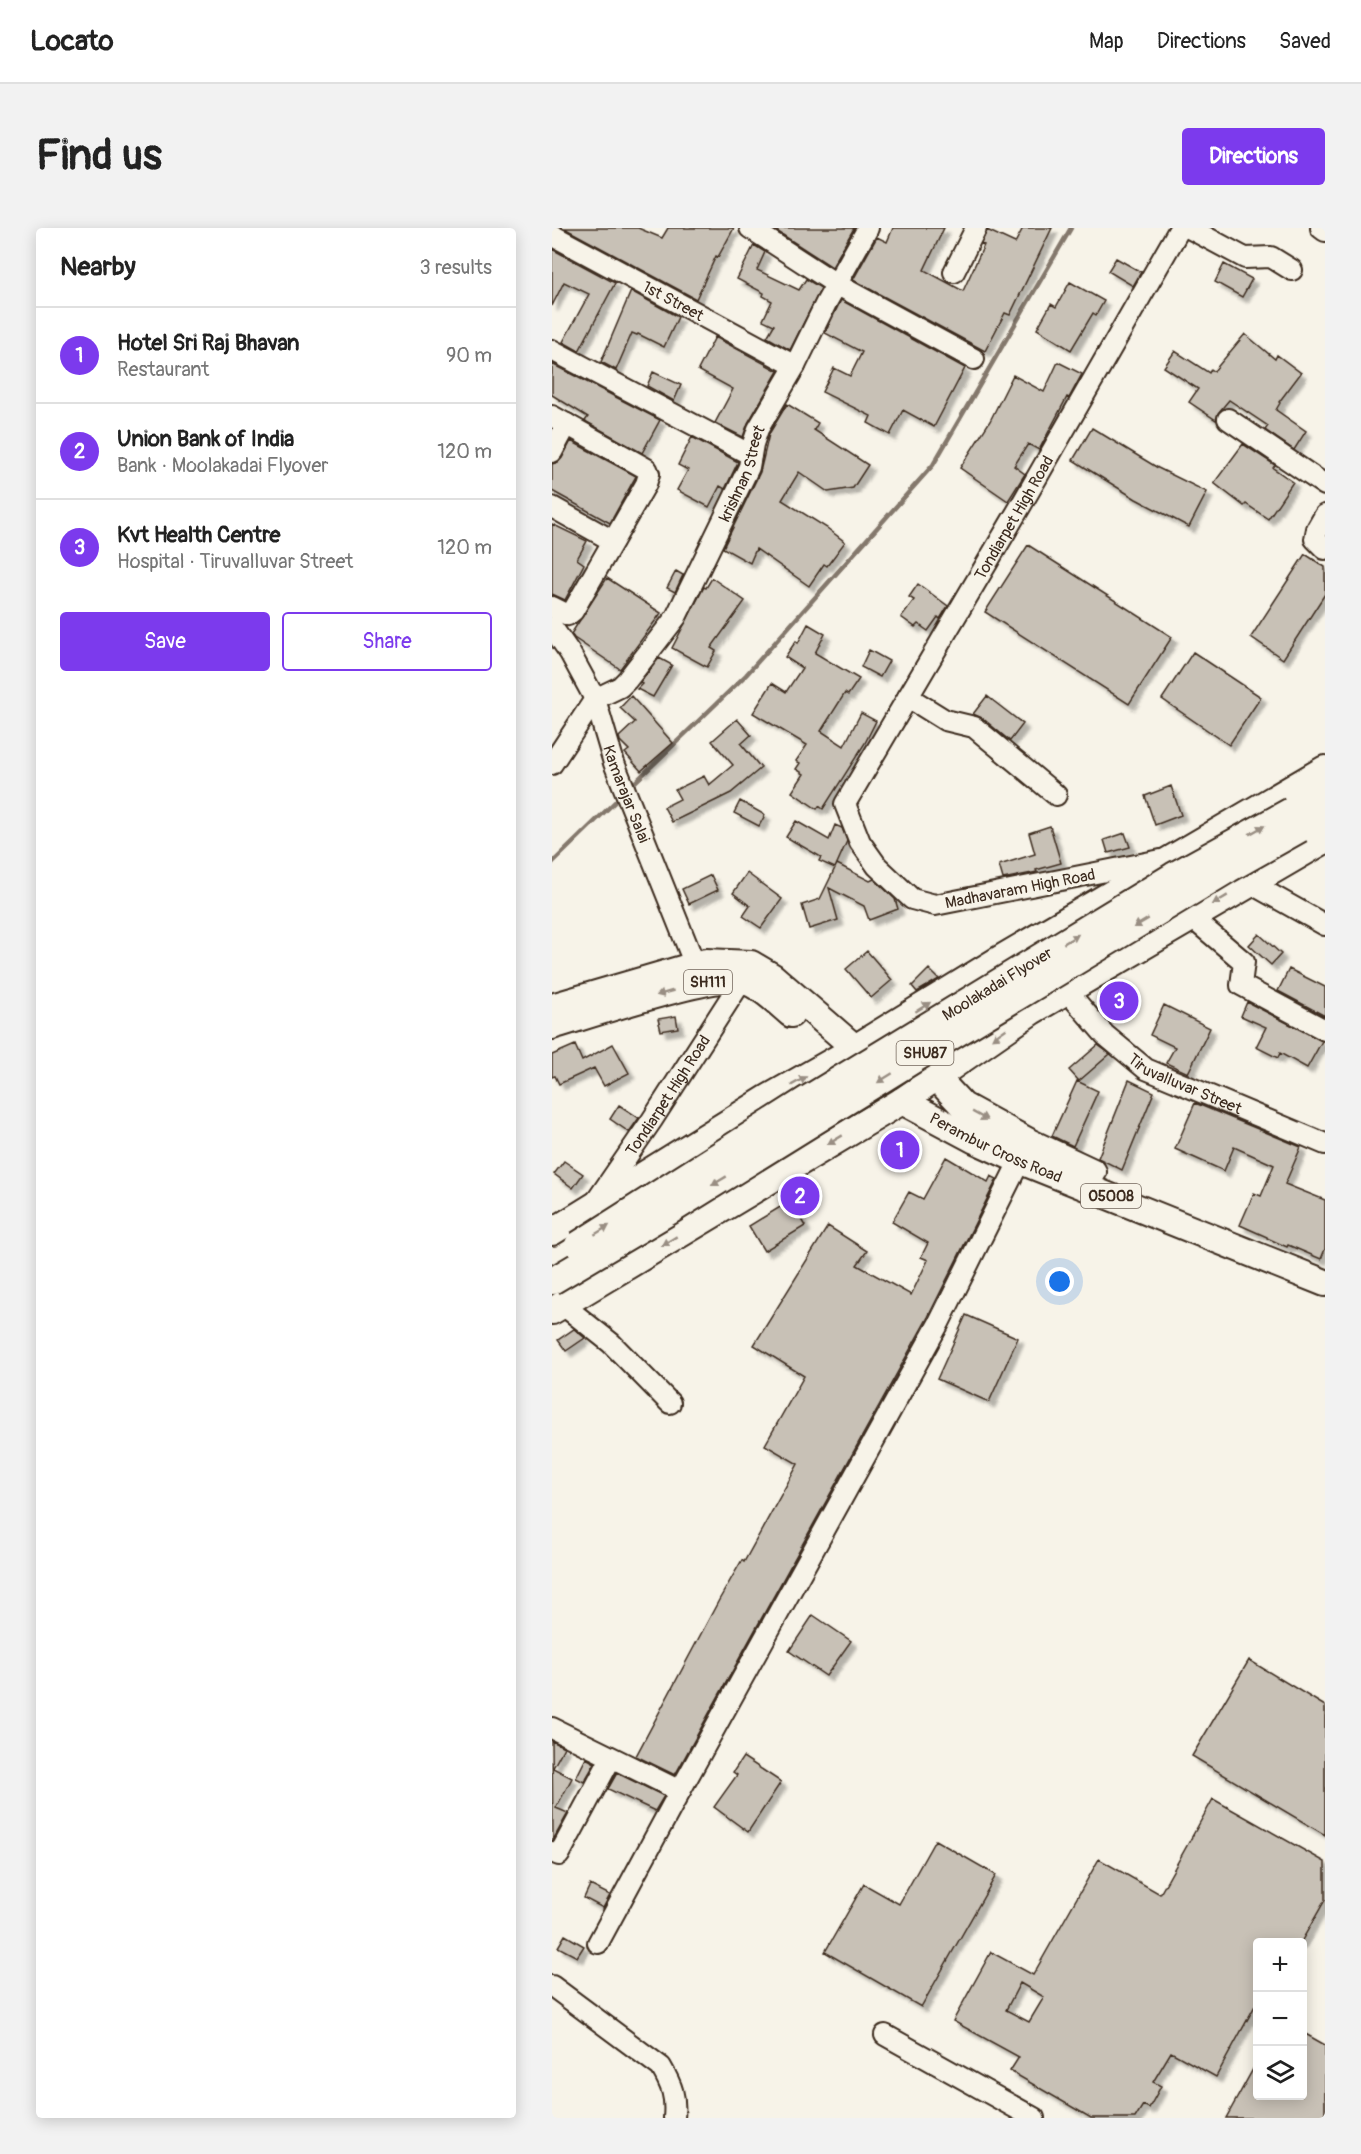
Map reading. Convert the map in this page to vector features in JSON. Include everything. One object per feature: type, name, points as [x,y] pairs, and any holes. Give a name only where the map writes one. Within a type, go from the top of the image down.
[{"type":"main road","points":[[552,1232],[768,1098],[849,1052],[1000,959],[1325,769]]},
{"type":"main road","name":"Moolakadai Flyover","points":[[552,1281],[1229,869],[1296,820],[1325,793]]},
{"type":"main road","name":"Moolakadai Flyover","points":[[552,1260],[825,1089],[1173,876],[1296,820],[1325,816]]},
{"type":"main road","points":[[557,1308],[902,1101],[1032,1011],[1325,840]]},
{"type":"main road","points":[[1000,959],[1032,1011]]},
{"type":"main road","name":"SH111","points":[[552,1008],[695,965],[717,961],[752,964],[773,977],[849,1052]]},
{"type":"main road","name":"SH111","points":[[552,1026],[702,983],[734,979],[756,986],[849,1052]]},
{"type":"main road","name":"Perambur Cross Road","points":[[936,1077],[963,1106],[1025,1151],[1325,1283]]},
{"type":"main road","points":[[768,1098],[806,1157]]},
{"type":"main road","name":"Perambur Cross Road","points":[[902,1101],[975,1140],[1025,1151],[1325,1268]]},
{"type":"street","points":[[750,228],[836,284],[974,359]]},
{"type":"street","name":"krishnan Street","points":[[595,699],[620,687],[627,680],[676,617],[749,467],[758,429],[795,366],[836,284],[868,228]]},
{"type":"street","points":[[954,272],[976,228]]},
{"type":"street","name":"Tondiarpet High Road","points":[[845,804],[1020,507],[1180,228]]},
{"type":"street","points":[[1189,228],[1245,258],[1271,256],[1292,270]]},
{"type":"street","points":[[1321,228],[1325,231]]},
{"type":"street","name":"1st Street","points":[[552,235],[795,366]]},
{"type":"street","points":[[552,350],[751,455]]},
{"type":"street","points":[[1228,418],[1325,485]]},
{"type":"street","points":[[552,452],[559,420],[647,469],[649,474],[646,484],[573,611],[568,615],[552,607]]},
{"type":"street","points":[[552,507],[613,541]]},
{"type":"street","points":[[1325,515],[1317,529],[1315,539],[1325,549]]},
{"type":"street","name":"Kamarajar Salai","points":[[552,627],[570,653],[595,699],[614,763],[695,965]]},
{"type":"street","points":[[908,697],[945,720],[974,727],[1056,795]]},
{"type":"street","points":[[552,765],[595,699]]},
{"type":"street","name":"Madhavaram High Road","points":[[845,804],[860,842],[877,866],[912,898],[935,904],[1172,858]]},
{"type":"street","points":[[1250,883],[1325,925]]},
{"type":"street","points":[[1191,917],[1244,962],[1242,985],[1325,1030]]},
{"type":"street","name":"Tondiarpet High Road","points":[[591,1208],[652,1120],[742,980]]},
{"type":"street","name":"Tiruvalluvar Street","points":[[1067,991],[1105,1035],[1146,1069],[1325,1144]]},
{"type":"street","points":[[598,1943],[939,1323],[1025,1151]]},
{"type":"street","points":[[557,1308],[611,1343],[670,1403]]},
{"type":"street","points":[[552,1728],[680,1791]]},
{"type":"street","points":[[552,1852],[559,1855],[611,1758]]},
{"type":"street","points":[[552,1986],[661,2067],[671,2084],[675,2110],[689,2118]]},
{"type":"street","points":[[885,2035],[1034,2118]]},
{"type":"building","points":[[564,228],[638,228],[662,238],[668,228],[734,228],[718,257],[716,256],[696,299]]},
{"type":"building","points":[[772,228],[854,228],[832,267]]},
{"type":"building","points":[[893,228],[944,228],[924,270],[963,291],[984,245],[981,244],[987,230],[1015,243],[1023,228],[1052,228],[1010,315],[1005,313],[985,351],[853,280],[877,237],[887,242]]},
{"type":"building","points":[[754,245],[765,252],[757,270],[799,290],[806,279],[821,288],[790,350],[767,337],[774,325],[763,320],[772,301],[763,296],[764,293],[737,279]]},
{"type":"building","points":[[552,249],[615,283],[579,351],[563,342],[589,294],[564,282],[552,306]]},
{"type":"building","points":[[1116,258],[1141,272],[1133,286],[1108,271]]},
{"type":"building","points":[[1224,264],[1252,279],[1242,297],[1215,282]]},
{"type":"building","points":[[1070,282],[1104,301],[1096,315],[1093,313],[1071,350],[1037,329],[1051,304],[1056,307]]},
{"type":"building","points":[[631,291],[678,317],[664,347],[632,333],[616,370],[601,362]]},
{"type":"building","points":[[841,300],[965,368],[934,427],[903,410],[890,435],[868,423],[871,416],[822,392],[834,368],[850,376],[862,352],[825,333]]},
{"type":"building","points":[[1245,334],[1275,359],[1277,355],[1301,373],[1279,402],[1276,410],[1306,431],[1294,450],[1265,430],[1268,426],[1229,400],[1218,413],[1216,420],[1189,402],[1198,389],[1164,367],[1175,351],[1209,373],[1211,369],[1214,371]]},
{"type":"building","points":[[715,337],[778,371],[748,423],[743,437],[715,423],[733,389],[698,370]]},
{"type":"building","points":[[1058,362],[1082,374],[1039,450],[1028,444],[1014,466],[1025,474],[1008,501],[960,468],[990,421],[1013,375],[1044,392]]},
{"type":"building","points":[[552,364],[660,420],[642,453],[585,421],[588,417],[552,395]]},
{"type":"building","points":[[653,372],[681,385],[674,401],[647,386]]},
{"type":"building","points":[[787,404],[818,423],[814,430],[868,465],[853,488],[828,492],[799,472],[782,500],[845,542],[827,566],[824,564],[809,586],[756,549],[750,563],[723,548],[760,472],[769,434]]},
{"type":"building","points":[[1092,428],[1158,468],[1207,492],[1189,527],[1136,499],[1073,460]]},
{"type":"building","points":[[692,437],[738,462],[725,489],[720,486],[709,507],[677,490],[688,470],[678,465]]},
{"type":"building","points":[[571,441],[636,476],[610,523],[552,491],[552,464],[562,458]]},
{"type":"building","points":[[1243,444],[1275,465],[1273,468],[1293,482],[1268,519],[1246,504],[1244,506],[1214,483]]},
{"type":"building","points":[[552,524],[587,541],[577,559],[584,564],[565,600],[552,594]]},
{"type":"building","points":[[1028,545],[1172,637],[1129,704],[985,612]]},
{"type":"building","points":[[1305,554],[1325,567],[1325,594],[1283,659],[1251,637]]},
{"type":"building","points":[[676,571],[683,575],[675,592],[667,588]]},
{"type":"building","points":[[607,578],[661,613],[620,669],[571,634]]},
{"type":"building","points":[[712,578],[745,601],[711,648],[716,651],[707,667],[672,648],[704,587],[706,588]]},
{"type":"building","points":[[918,584],[948,606],[940,619],[938,617],[928,631],[918,624],[915,627],[901,617],[914,600],[909,597]]},
{"type":"building","points":[[808,624],[825,634],[815,653],[859,679],[848,695],[845,693],[821,731],[844,746],[861,713],[876,721],[865,743],[823,809],[819,806],[817,809],[792,792],[804,774],[796,769],[800,763],[796,761],[807,745],[753,713],[772,683],[786,692],[802,668],[785,657],[796,641],[798,643]]},
{"type":"building","points":[[869,650],[889,661],[880,677],[861,667]]},
{"type":"building","points":[[1193,652],[1261,697],[1229,745],[1162,699]]},
{"type":"building","points":[[659,658],[672,665],[653,697],[637,689]]},
{"type":"building","points":[[631,696],[673,743],[641,771],[625,753],[629,750],[619,737],[635,722],[620,708]]},
{"type":"building","points":[[987,696],[1023,724],[1010,741],[982,718],[973,714]]},
{"type":"building","points":[[737,719],[751,735],[741,744],[761,768],[731,793],[672,822],[664,807],[680,799],[675,790],[704,776],[709,785],[733,765],[712,741]]},
{"type":"building","points":[[1171,786],[1181,815],[1155,825],[1145,796]]},
{"type":"building","points":[[740,801],[765,815],[759,826],[734,813]]},
{"type":"building","points":[[796,821],[829,840],[835,825],[842,828],[847,841],[835,868],[819,861],[821,857],[786,837]]},
{"type":"building","points":[[1050,826],[1061,863],[1036,870],[1037,872],[1003,879],[999,865],[1035,854],[1029,833]]},
{"type":"building","points":[[1125,833],[1130,847],[1108,853],[1104,840]]},
{"type":"building","points":[[837,864],[870,881],[874,879],[895,899],[898,909],[869,920],[864,906],[829,888],[838,920],[809,929],[802,905],[820,899]]},
{"type":"building","points":[[747,873],[782,899],[761,928],[743,916],[750,906],[733,893]]},
{"type":"building","points":[[711,875],[718,890],[689,904],[682,889]]},
{"type":"building","points":[[1259,934],[1281,954],[1271,965],[1249,945]]},
{"type":"building","points":[[867,951],[892,980],[871,998],[846,969]]},
{"type":"building","points":[[929,969],[939,979],[917,992],[912,986]]},
{"type":"building","points":[[1289,969],[1325,987],[1325,1016],[1278,991]]},
{"type":"building","points":[[1121,991],[1129,1005],[1119,1011],[1110,997]]},
{"type":"building","points":[[1247,1002],[1322,1041],[1307,1068],[1280,1053],[1278,1058],[1256,1047],[1266,1027],[1241,1016]]},
{"type":"building","points":[[1164,1005],[1210,1028],[1188,1073],[1166,1063],[1175,1047],[1150,1035]]},
{"type":"building","points":[[676,1016],[678,1028],[661,1031],[658,1019]]},
{"type":"building","points":[[613,1044],[629,1073],[604,1086],[594,1068],[559,1084],[555,1076],[552,1077],[552,1055],[575,1045],[582,1061]]},
{"type":"building","points":[[1098,1045],[1110,1054],[1079,1081],[1069,1070]]},
{"type":"building","points":[[1129,1080],[1154,1092],[1122,1170],[1098,1158]]},
{"type":"building","points":[[1077,1081],[1098,1091],[1073,1146],[1052,1136]]},
{"type":"building","points":[[1195,1103],[1301,1147],[1285,1184],[1325,1200],[1325,1249],[1321,1259],[1288,1245],[1287,1247],[1240,1225],[1254,1193],[1261,1196],[1274,1165],[1234,1147],[1224,1171],[1175,1149]]},
{"type":"building","points":[[619,1105],[639,1118],[629,1132],[610,1119]]},
{"type":"building","points":[[946,1157],[988,1182],[991,1176],[997,1179],[928,1317],[675,1775],[636,1756],[719,1600],[742,1560],[744,1562],[798,1464],[765,1445],[804,1376],[754,1345],[828,1226],[867,1251],[857,1265],[911,1295],[928,1260],[921,1257],[928,1243],[892,1222],[909,1192],[923,1199]]},
{"type":"building","points":[[564,1161],[583,1174],[573,1188],[554,1174]]},
{"type":"building","points":[[790,1201],[805,1226],[764,1251],[749,1226]]},
{"type":"building","points":[[966,1315],[1018,1338],[989,1402],[937,1379]]},
{"type":"building","points":[[574,1329],[585,1338],[566,1351],[558,1340]]},
{"type":"building","points":[[813,1615],[851,1641],[826,1676],[789,1651]]},
{"type":"building","points":[[1249,1660],[1325,1706],[1325,1835],[1192,1756]]},
{"type":"building","points":[[552,1741],[564,1747],[553,1768],[572,1778],[556,1808],[568,1813],[553,1840]]},
{"type":"building","points":[[743,1757],[781,1782],[748,1832],[714,1807],[737,1775],[733,1772]]},
{"type":"building","points":[[586,1758],[595,1763],[584,1782],[576,1778]]},
{"type":"building","points":[[617,1773],[664,1796],[655,1811],[608,1789]]},
{"type":"building","points":[[1213,1799],[1325,1862],[1325,1900],[1303,1938],[1253,1938],[1253,2009],[1216,2077],[1171,2052],[1153,2082],[1161,2086],[1149,2108],[1143,2105],[1135,2118],[1091,2118],[1010,2071],[1019,2057],[953,2021],[991,1952],[1033,1975],[1099,1859],[1160,1894]],"holes":[[[1020,1983],[1044,1997],[1029,2022],[1006,2010]]]},
{"type":"building","points":[[935,1840],[996,1875],[921,2007],[825,1952],[864,1884],[899,1904]]},
{"type":"building","points":[[590,1885],[610,1895],[603,1908],[584,1898]]},
{"type":"building","points":[[565,1935],[584,1946],[577,1957],[558,1947]]},
{"type":"building","points":[[1307,2035],[1325,2045],[1325,2118],[1226,2118],[1253,2069],[1253,2100],[1307,2100]]},
{"type":"waterway","points":[[629,788],[746,675],[933,465],[1071,228]]},
{"type":"waterway","points":[[552,863],[621,796]]},
{"type":"place","name":"Kvt Health Centre","points":[[1119,1001]]},
{"type":"place","name":"Hotel Sri Raj Bhavan","points":[[900,1150]]},
{"type":"place","name":"Union Bank of India","points":[[800,1196]]}]
